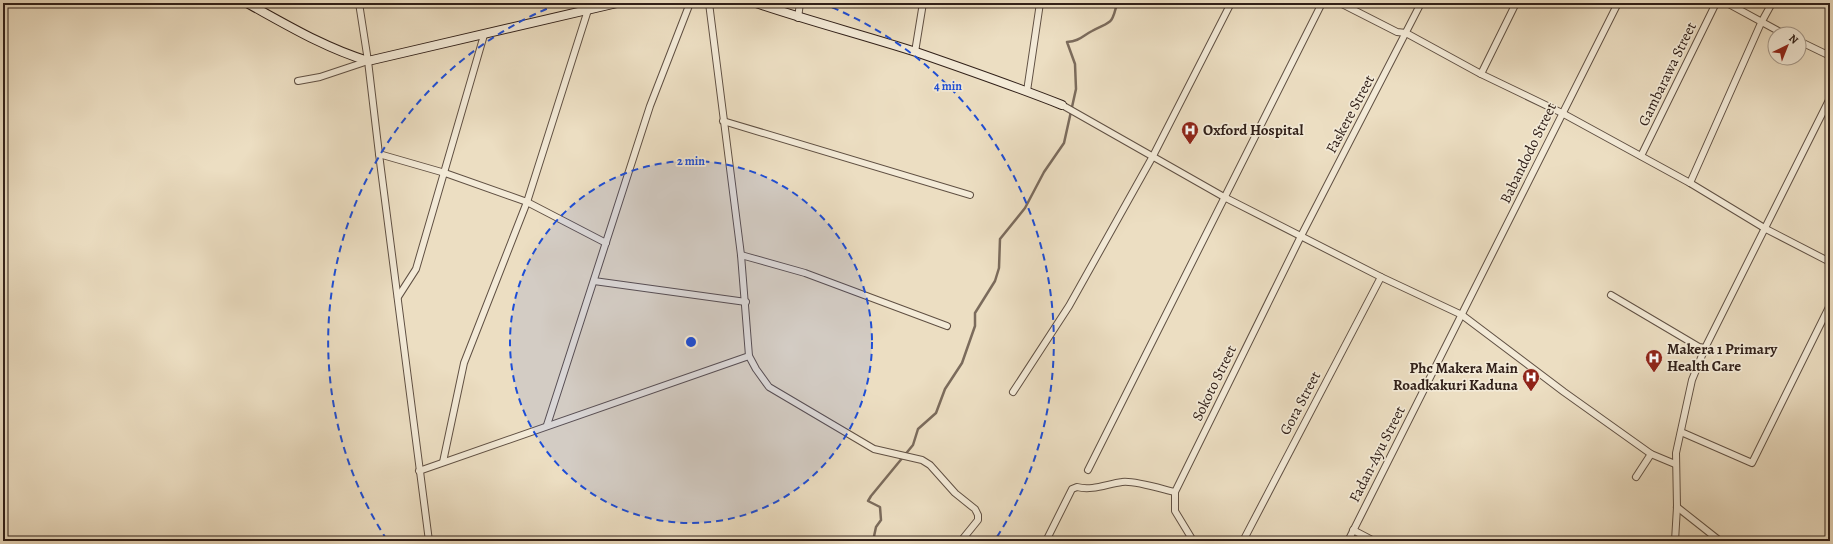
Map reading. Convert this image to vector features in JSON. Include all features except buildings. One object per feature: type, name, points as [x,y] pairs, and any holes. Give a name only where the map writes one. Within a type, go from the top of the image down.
[{"type":"main road","points":[[247,3],[344,54],[368,61],[617,3]]},
{"type":"main road","points":[[756,3],[798,18],[915,52],[1027,91],[1062,105]]},
{"type":"street","points":[[359,3],[368,61],[429,541]]},
{"type":"street","points":[[547,425],[650,106],[690,3]]},
{"type":"street","points":[[709,3],[741,255],[746,302],[749,356],[756,370],[769,386],[874,449],[909,456],[922,460],[930,465],[955,493],[975,509],[978,515],[978,520],[961,541]]},
{"type":"street","points":[[798,18],[800,3]]},
{"type":"street","points":[[915,52],[923,3]]},
{"type":"street","points":[[1027,91],[1040,3]]},
{"type":"street","points":[[1013,392],[1069,306],[1153,156],[1231,3]]},
{"type":"street","points":[[1088,470],[1322,3]]},
{"type":"street","points":[[1340,3],[1397,32],[1406,34],[1481,74],[1562,113],[1690,182],[1766,228],[1830,262]]},
{"type":"street","name":"Faskere Street","points":[[1301,236],[1421,3]]},
{"type":"street","points":[[1481,74],[1516,3]]},
{"type":"street","name":"Babandodo Street","points":[[1462,315],[1618,3]]},
{"type":"street","name":"Gambarawa Street","points":[[1642,156],[1716,3]]},
{"type":"street","points":[[1727,3],[1767,26]]},
{"type":"street","points":[[1690,182],[1761,23],[1772,3]]},
{"type":"street","points":[[443,462],[464,364],[527,202],[588,10]]},
{"type":"street","points":[[398,297],[416,269],[484,35]]},
{"type":"street","points":[[1807,45],[1830,56]]},
{"type":"street","points":[[298,80],[320,77],[368,61]]},
{"type":"street","points":[[1675,541],[1677,507],[1675,464],[1676,453],[1692,380],[1705,348],[1830,98]]},
{"type":"street","points":[[1062,105],[1084,116],[1224,198],[1381,277],[1462,315],[1564,392],[1651,454],[1675,464]]},
{"type":"street","points":[[723,121],[970,195]]},
{"type":"street","points":[[379,154],[445,173],[527,202],[606,244]]},
{"type":"street","name":"Sokoto Street","points":[[1174,492],[1301,236]]},
{"type":"street","points":[[741,255],[804,273],[947,326]]},
{"type":"street","name":"Gora Street","points":[[1243,541],[1381,277]]},
{"type":"street","points":[[594,281],[746,302]]},
{"type":"street","points":[[1611,295],[1699,347],[1705,348]]},
{"type":"street","points":[[1681,432],[1752,463],[1830,305]]},
{"type":"street","name":"Fadan-Ayu Street","points":[[1348,541],[1462,315]]},
{"type":"street","points":[[419,471],[547,425],[749,356]]},
{"type":"street","points":[[1636,477],[1651,454]]},
{"type":"street","points":[[1046,541],[1072,490],[1077,487],[1084,489],[1110,486],[1124,482],[1174,492],[1175,511],[1195,541]]},
{"type":"street","points":[[1677,507],[1720,541]]},
{"type":"street","points":[[1353,530],[1374,541]]},
{"type":"waterway","points":[[873,541],[876,527],[881,520],[880,507],[868,501],[913,445],[918,429],[936,413],[945,389],[962,363],[975,326],[975,313],[995,281],[999,268],[1000,239],[1025,208],[1044,172],[1064,143],[1076,89],[1075,64],[1067,42],[1078,39],[1107,24],[1114,16],[1117,3]]},
{"type":"place","name":"Oxford Hospital","points":[[1190,145]]},
{"type":"place","name":"Makera 1 Primary Health Care","points":[[1654,373]]},
{"type":"place","name":"Phc Makera Main Roadkakuri Kaduna","points":[[1531,392]]}]
